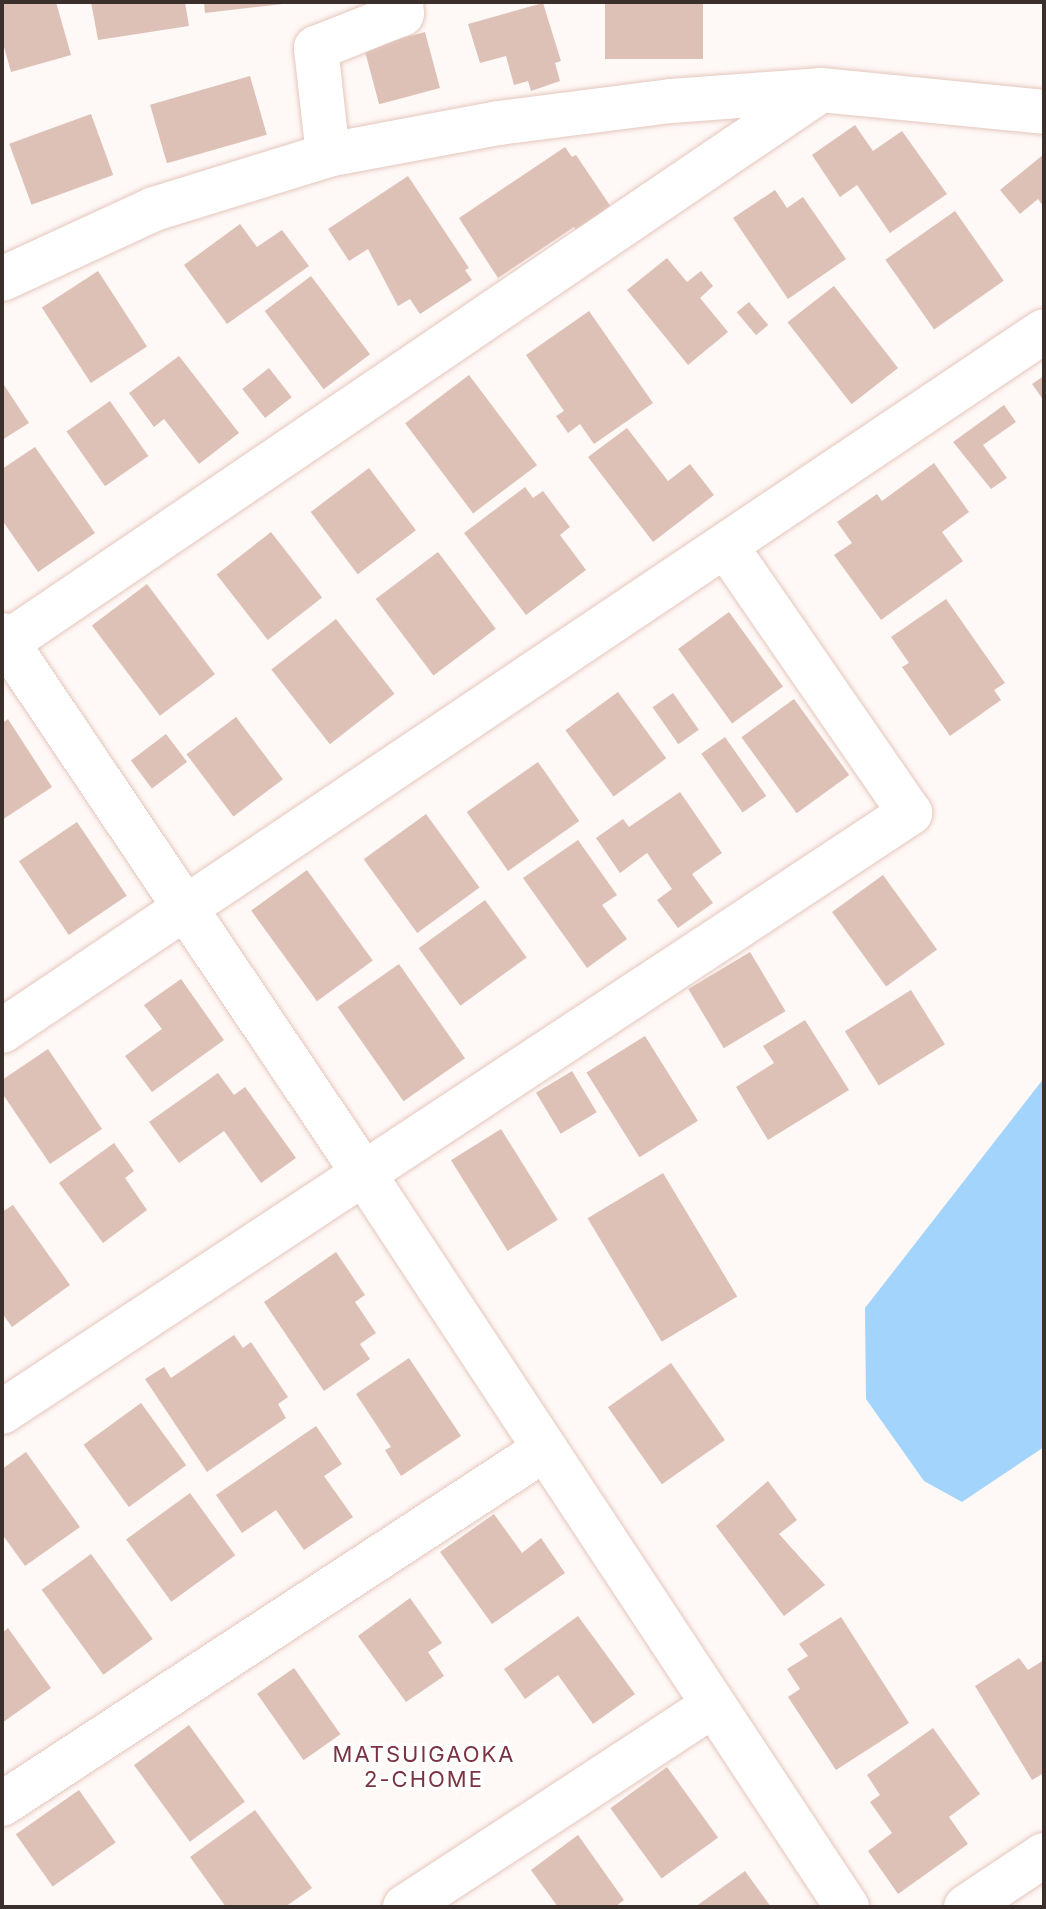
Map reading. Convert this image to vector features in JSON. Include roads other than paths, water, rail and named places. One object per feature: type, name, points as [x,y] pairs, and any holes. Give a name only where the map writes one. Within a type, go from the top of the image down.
[{"type":"street","points":[[328,155],[316,48],[402,14],[401,2]]},
{"type":"street","points":[[821,90],[4,641],[364,1174],[847,1907]]},
{"type":"street","points":[[2,279],[154,209],[328,155],[499,123],[671,101],[821,90],[1044,112]]},
{"type":"street","points":[[2,1031],[187,910],[1044,331]]},
{"type":"street","points":[[2,1412],[910,813],[726,546]]},
{"type":"street","points":[[2,1804],[545,1449]]},
{"type":"street","points":[[405,1907],[714,1705]]},
{"type":"street","points":[[966,1907],[1044,1855]]},
{"type":"water","points":[[1044,1078],[1044,1447],[962,1502],[924,1481],[866,1399],[865,1308]]},
{"type":"district","name":"MATSUIGAOKA 2-CHOME","points":[[424,1766]]}]
